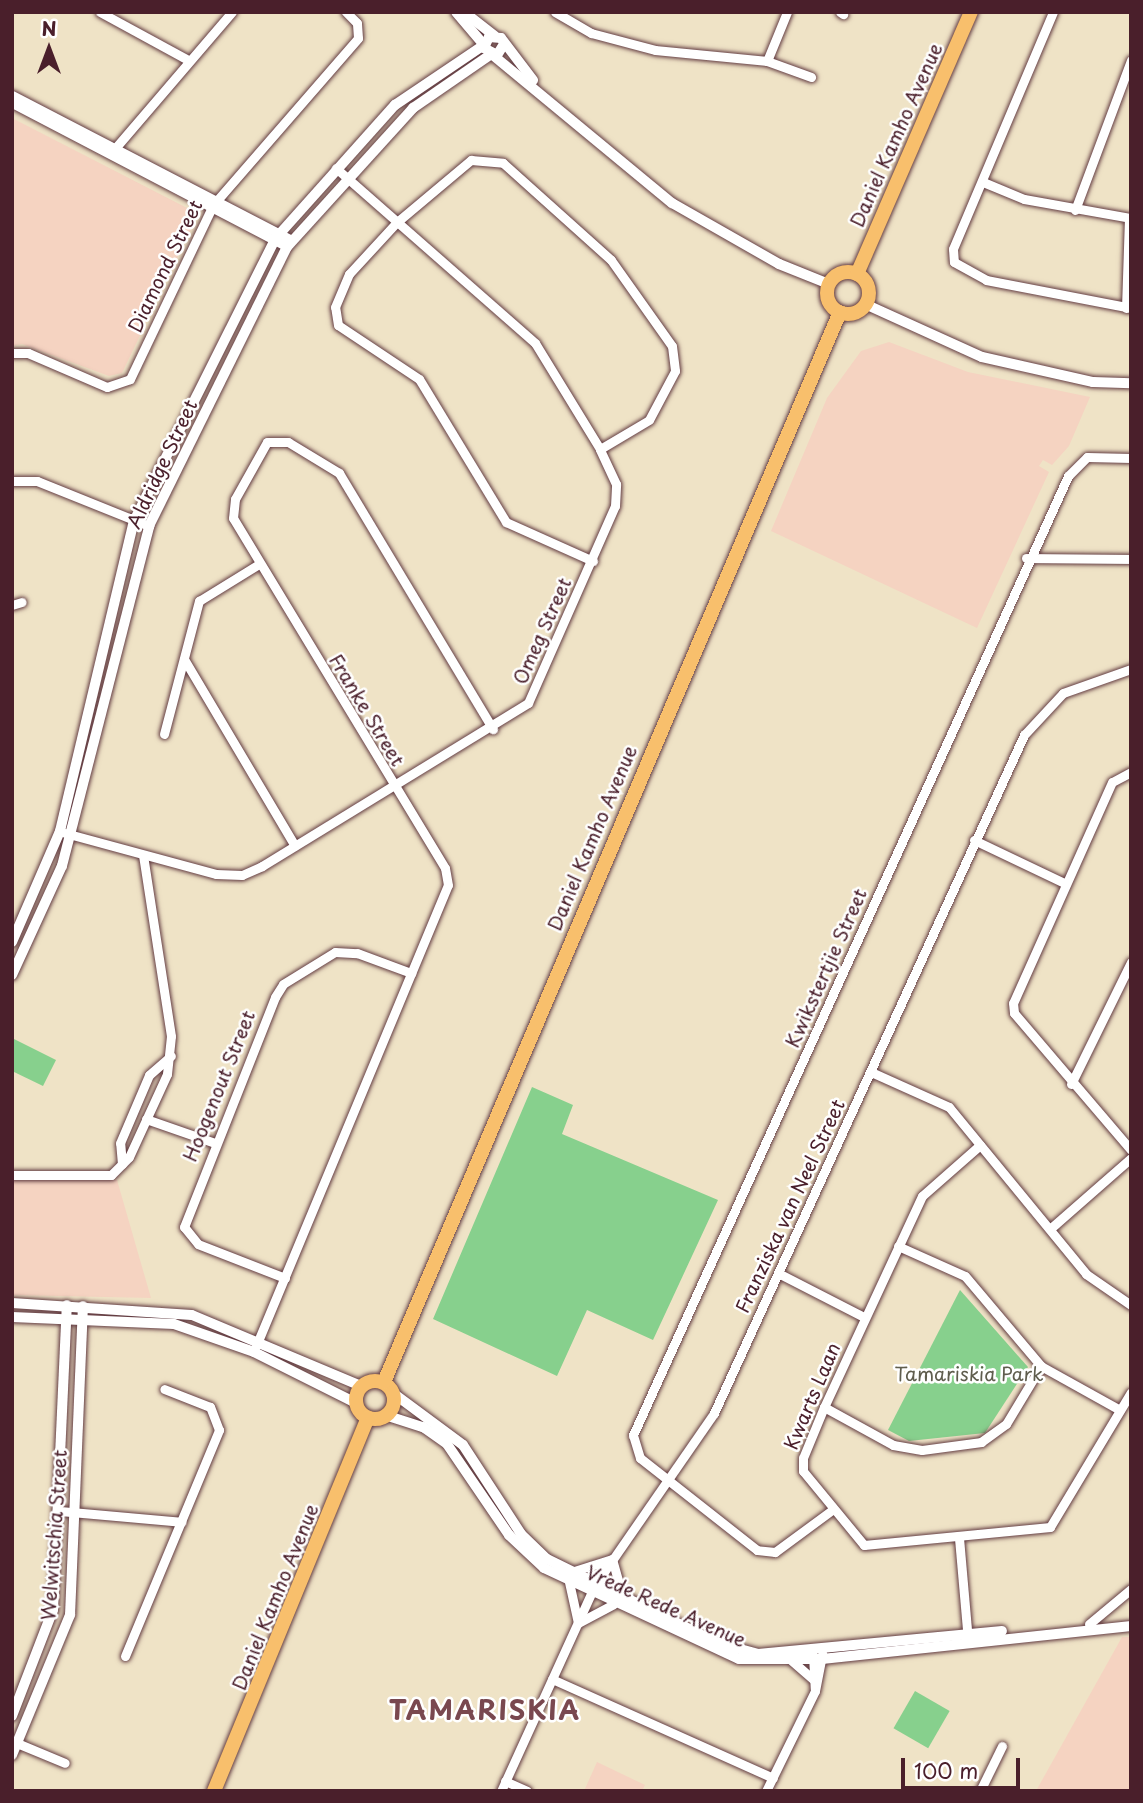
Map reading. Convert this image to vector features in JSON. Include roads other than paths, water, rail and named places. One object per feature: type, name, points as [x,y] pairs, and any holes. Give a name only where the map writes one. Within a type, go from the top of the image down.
[{"type":"main road","name":"Daniel Kamho Avenue","points":[[857,274],[971,12]]},
{"type":"main road","points":[[840,274],[857,274],[869,290],[865,304],[840,312],[829,301],[829,284],[840,274]]},
{"type":"main road","name":"Daniel Kamho Avenue","points":[[385,1415],[388,1388],[840,312]]},
{"type":"main road","points":[[385,1415],[368,1417],[356,1403],[361,1386],[388,1388]]},
{"type":"main road","name":"Daniel Kamho Avenue","points":[[214,1791],[368,1417]]},
{"type":"street","points":[[100,12],[188,60]]},
{"type":"street","points":[[113,152],[188,60],[232,12]]},
{"type":"street","name":"Diamond Street","points":[[12,353],[28,353],[107,387],[130,379],[215,202],[358,38],[357,23],[345,12]]},
{"type":"street","points":[[456,12],[492,55],[544,93],[672,203],[779,264],[829,284]]},
{"type":"street","points":[[464,12],[504,44],[544,93]]},
{"type":"street","points":[[555,12],[591,33],[654,50],[767,61],[811,78]]},
{"type":"street","points":[[767,61],[787,12]]},
{"type":"street","points":[[983,182],[1075,210],[1130,218],[1128,308],[1053,297],[958,268],[953,249],[1053,12]]},
{"type":"street","name":"Aldridge Street","points":[[12,942],[66,833],[134,521],[278,236],[336,168],[412,89],[495,36]]},
{"type":"street","name":"Aldridge Street","points":[[12,975],[34,929],[66,833],[149,526],[289,243],[413,108],[504,44]]},
{"type":"street","points":[[1075,210],[1131,60]]},
{"type":"street","points":[[12,95],[113,152]]},
{"type":"street","points":[[12,103],[215,202],[289,243]]},
{"type":"street","points":[[593,561],[506,523],[419,379],[338,325],[340,288],[397,222],[471,160],[487,157],[503,163],[627,276],[672,346],[675,371],[649,420],[600,449]]},
{"type":"street","name":"Omeg Street","points":[[66,833],[144,855],[242,875],[492,729],[528,704],[593,561],[618,495],[600,449],[535,343],[336,168]]},
{"type":"street","points":[[865,304],[982,357],[1093,382],[1131,383]]},
{"type":"street","name":"Franke Street","points":[[256,1347],[449,879],[259,564],[232,509],[259,450],[277,440],[339,473],[492,729]]},
{"type":"street","name":"Kwikstertjie Street","points":[[832,1510],[767,1553],[668,1482],[640,1458],[633,1435],[1026,558],[1079,461],[1131,458]]},
{"type":"street","points":[[12,481],[37,481],[149,526]]},
{"type":"street","points":[[1026,558],[1131,559]]},
{"type":"street","points":[[164,734],[199,601],[259,564]]},
{"type":"street","points":[[184,659],[295,846]]},
{"type":"street","name":"Franziska van Neel Street","points":[[501,1791],[592,1590],[714,1413],[974,840],[1041,712],[1063,693],[1131,669]]},
{"type":"street","points":[[1131,772],[1112,782],[1064,883],[1013,1003],[1014,1013],[1071,1084],[1131,1150]]},
{"type":"street","points":[[974,840],[1064,883]]},
{"type":"street","points":[[12,1175],[101,1179],[122,1164],[146,1119],[171,1056],[144,855]]},
{"type":"street","points":[[22,923],[34,929]]},
{"type":"street","name":"Hoogenout Street","points":[[285,1278],[188,1235],[188,1207],[283,984],[346,950],[411,973]]},
{"type":"street","points":[[1071,1084],[1131,962]]},
{"type":"street","points":[[122,1164],[120,1143],[149,1075],[171,1056]]},
{"type":"street","points":[[871,1072],[949,1107],[1051,1228],[1086,1274],[1131,1305]]},
{"type":"street","points":[[146,1119],[215,1143]]},
{"type":"street","name":"Kwarts Laan","points":[[980,1145],[931,1184],[864,1317],[824,1407],[802,1465],[854,1538],[875,1547],[1056,1524],[1131,1391]]},
{"type":"street","points":[[1051,1228],[1131,1158]]},
{"type":"street","points":[[898,1246],[974,1283],[1041,1366],[1120,1410]]},
{"type":"street","points":[[778,1273],[864,1317]]},
{"type":"street","points":[[12,1303],[174,1311],[256,1347],[361,1386]]},
{"type":"street","name":"Welwitschia Street","points":[[12,1716],[50,1626],[59,1511],[67,1305]]},
{"type":"street","name":"Welwitschia Street","points":[[12,1755],[15,1742],[68,1623],[83,1306]]},
{"type":"street","points":[[12,1317],[174,1324],[256,1347],[356,1403]]},
{"type":"street","points":[[824,1407],[893,1445],[922,1450],[981,1442],[1006,1424],[1041,1366]]},
{"type":"street","name":"Vrede Rede Avenue","points":[[388,1388],[454,1435],[521,1534],[570,1577]]},
{"type":"street","points":[[125,1656],[182,1522],[219,1420],[210,1407],[164,1389]]},
{"type":"street","name":"Vrede Rede Avenue","points":[[385,1415],[423,1427],[447,1444],[519,1548],[592,1590],[739,1659],[791,1660],[1131,1620]]},
{"type":"street","points":[[59,1511],[182,1522]]},
{"type":"street","points":[[959,1538],[968,1638]]},
{"type":"street","points":[[612,1559],[618,1602],[578,1623],[570,1577],[612,1559]]},
{"type":"street","points":[[1089,1624],[1131,1590]]},
{"type":"street","name":"Vrede Rede Avenue","points":[[618,1602],[745,1653],[818,1655]]},
{"type":"street","name":"Vrede Rede Avenue","points":[[968,1638],[1131,1626]]},
{"type":"street","points":[[815,1691],[818,1655]]},
{"type":"street","points":[[766,1791],[815,1691],[818,1655]]},
{"type":"street","points":[[791,1660],[814,1681]]},
{"type":"street","points":[[552,1679],[773,1777]]},
{"type":"street","points":[[15,1742],[65,1763]]},
{"type":"street","points":[[980,1791],[1002,1746]]},
{"type":"street","points":[[505,1781],[527,1791]]},
{"type":"district","name":"TAMARISKIA","points":[[485,1710]]},
{"type":"park label","name":"Tamariskia Park","points":[[969,1374]]}]
